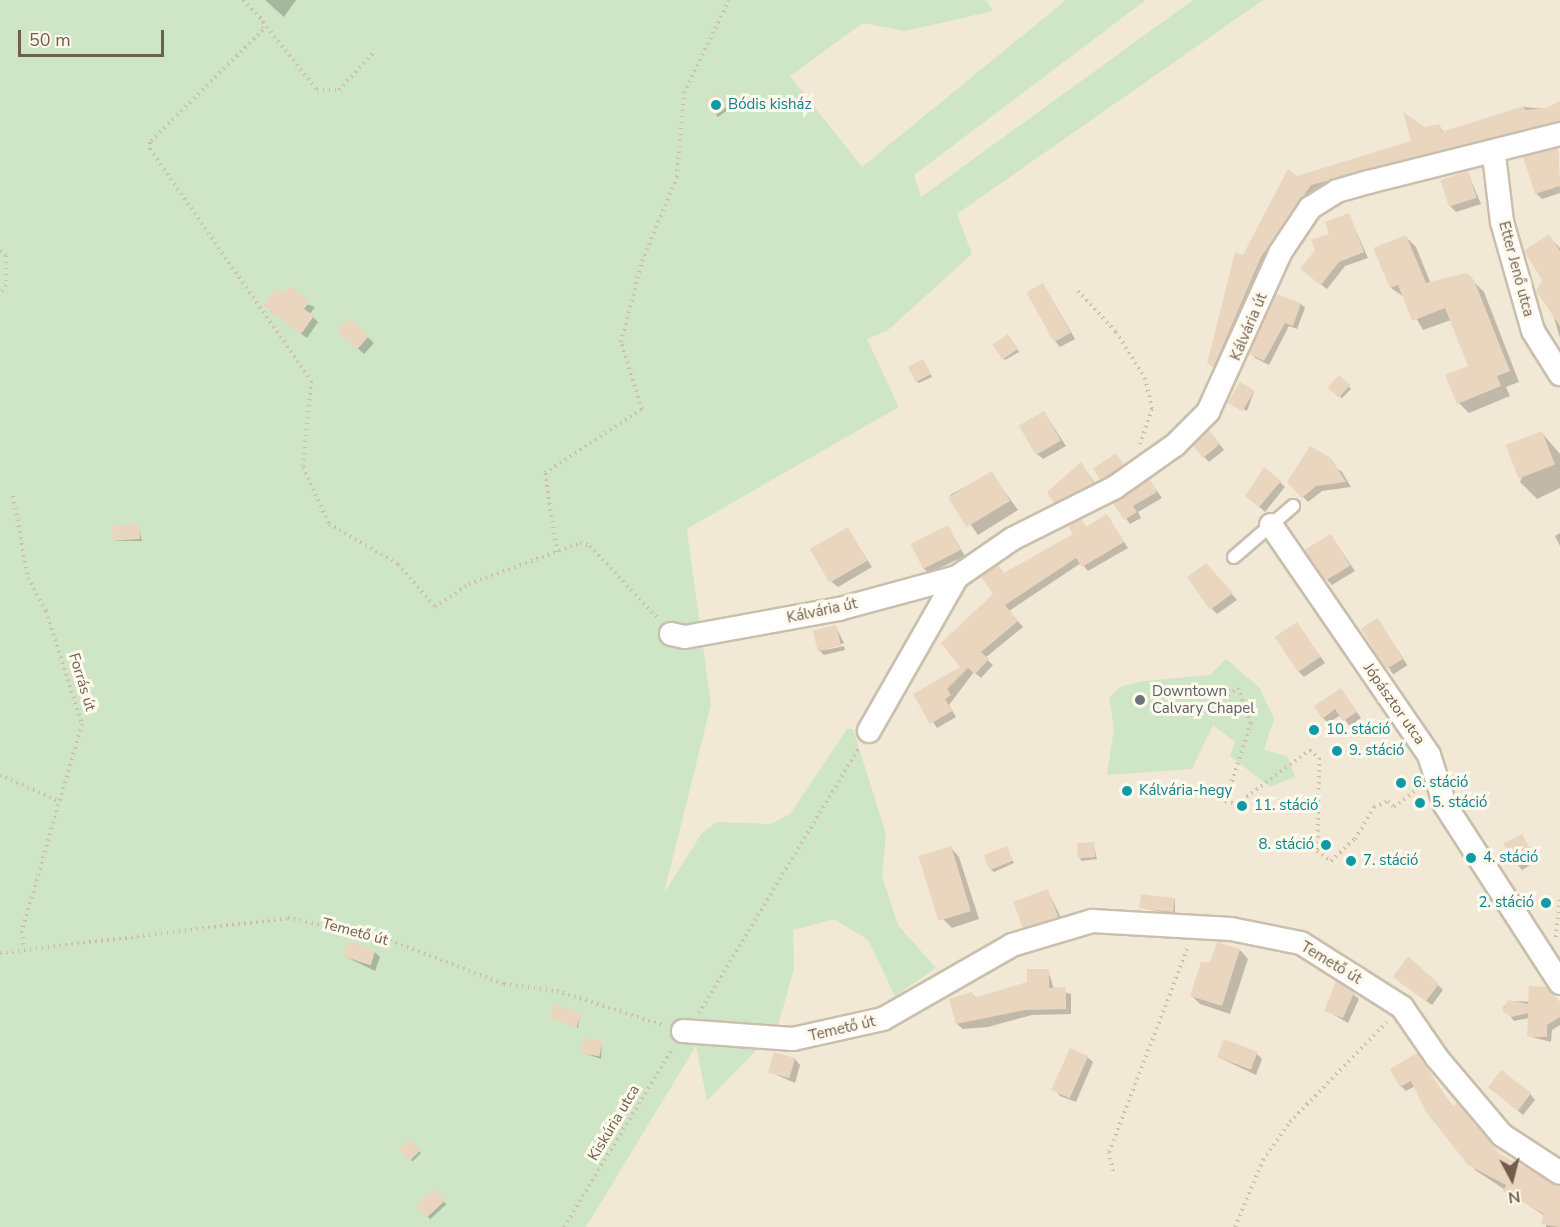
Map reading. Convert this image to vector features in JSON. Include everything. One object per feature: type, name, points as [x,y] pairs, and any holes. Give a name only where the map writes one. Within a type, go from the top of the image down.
[{"type":"street","name":"Kálvária út","points":[[678,636],[839,609],[957,577],[1012,539],[1076,510],[1145,467],[1208,412],[1280,253],[1310,208],[1337,191],[1494,155],[1560,134]]},
{"type":"street","name":"Etter Jenő utca","points":[[1494,155],[1502,222],[1533,331],[1560,374]]},
{"type":"street","name":"Jópásztor utca","points":[[1271,525],[1430,755],[1448,810],[1560,983]]},
{"type":"street","name":"Kálvária út","points":[[869,731],[957,577]]},
{"type":"street","name":"Temető út","points":[[683,1031],[820,1036],[883,1019],[1012,945],[1092,921],[1196,926],[1301,943],[1402,1006],[1437,1058],[1502,1135],[1560,1173]]},
{"type":"lane","points":[[1234,557],[1293,506]]},
{"type":"path","points":[[243,0],[263,21],[317,90],[339,90],[373,53]]},
{"type":"path","points":[[557,552],[545,473],[642,409],[621,342],[642,261],[677,177],[684,93],[729,0]]},
{"type":"path","points":[[263,21],[263,30],[150,142],[150,149],[311,381],[303,467],[329,524],[398,564],[435,608],[469,584],[557,552],[590,546],[678,636]]},
{"type":"path","points":[[0,251],[6,256],[6,285],[0,294]]},
{"type":"path","points":[[1078,291],[1116,332],[1145,378],[1152,409],[1139,448],[1145,467]]},
{"type":"path","name":"Forrás út","points":[[13,496],[28,578],[46,611],[82,724],[22,932],[24,947]]},
{"type":"path","points":[[1213,705],[1238,688],[1251,723],[1225,802],[1237,804],[1310,750],[1319,758],[1317,851],[1331,861],[1356,839],[1374,807],[1388,801],[1394,807],[1435,775]]},
{"type":"path","name":"Kiskúria utca","points":[[564,1227],[683,1031],[769,901],[869,731]]},
{"type":"path","points":[[0,775],[58,801]]},
{"type":"path","points":[[1556,944],[1560,898]]},
{"type":"path","name":"Temető út","points":[[0,953],[24,947],[231,922],[288,918],[333,923],[504,984],[557,992],[683,1031]]},
{"type":"path","points":[[1113,1171],[1109,1152],[1196,926]]},
{"type":"path","points":[[1235,1227],[1263,1160],[1290,1122],[1402,1006]]},
{"type":"shaded area","points":[[763,0],[1560,0],[1560,1227],[510,1227],[711,704],[687,529],[899,407],[748,89]]},
{"type":"green space","points":[[0,0],[986,0],[993,11],[905,31],[863,23],[790,76],[862,167],[1066,0],[1146,0],[914,175],[921,197],[1193,0],[1263,0],[957,214],[972,254],[888,330],[867,339],[899,407],[687,529],[711,704],[664,893],[702,833],[717,822],[771,824],[790,814],[847,729],[853,729],[886,834],[882,876],[898,925],[936,968],[895,996],[868,940],[834,919],[793,930],[794,969],[777,1029],[707,1101],[696,1046],[586,1227],[0,1227]]},
{"type":"green space","points":[[1226,659],[1260,688],[1274,719],[1264,750],[1287,756],[1295,777],[1270,787],[1230,756],[1235,742],[1213,725],[1192,769],[1107,775],[1114,729],[1109,697],[1122,686],[1144,681],[1210,675]]},
{"type":"building","name":"Bódis kisház","points":[[717,93],[727,107],[715,116],[705,102]]},
{"type":"building","points":[[1560,101],[1560,121],[1311,185],[1261,257],[1214,366],[1207,364],[1235,252],[1243,255],[1288,169],[1297,176],[1411,141],[1403,112],[1425,127],[1439,124],[1442,132],[1524,106],[1525,110],[1546,108]]},
{"type":"building","points":[[1558,148],[1560,186],[1535,194],[1523,157]]},
{"type":"building","points":[[1468,171],[1477,198],[1449,207],[1440,180]]},
{"type":"building","points":[[1349,213],[1364,252],[1339,262],[1321,285],[1300,269],[1315,250],[1311,240],[1329,234],[1325,222]]},
{"type":"building","points":[[1549,234],[1560,251],[1560,326],[1536,291],[1542,280],[1524,251]]},
{"type":"building","points":[[1406,235],[1426,283],[1467,273],[1474,280],[1510,371],[1497,376],[1501,386],[1457,404],[1445,375],[1468,366],[1445,308],[1412,321],[1398,285],[1390,288],[1373,248]]},
{"type":"building","points":[[1043,283],[1071,333],[1054,342],[1026,292]]},
{"type":"building","points":[[290,286],[310,301],[304,309],[314,316],[301,334],[263,306],[276,288],[284,294]]},
{"type":"building","points":[[1276,294],[1301,303],[1293,326],[1285,323],[1264,361],[1249,354]]},
{"type":"building","points":[[349,318],[369,336],[357,349],[337,331]]},
{"type":"building","points":[[1008,334],[1018,349],[1002,360],[992,345]]},
{"type":"building","points":[[923,359],[931,374],[916,382],[908,367]]},
{"type":"building","points":[[1339,375],[1350,385],[1339,398],[1328,388]]},
{"type":"building","points":[[1240,382],[1255,391],[1242,411],[1228,403]]},
{"type":"building","points":[[1044,411],[1061,440],[1036,455],[1019,426]]},
{"type":"building","points":[[1209,430],[1220,444],[1203,458],[1193,446]]},
{"type":"building","points":[[1542,431],[1555,465],[1518,479],[1506,445]]},
{"type":"building","points":[[1310,446],[1331,458],[1346,482],[1316,486],[1302,498],[1287,482]]},
{"type":"building","points":[[1116,453],[1124,465],[1101,480],[1093,469]]},
{"type":"building","points":[[1081,462],[1094,483],[1054,503],[1047,492]]},
{"type":"building","points":[[1264,467],[1281,481],[1259,507],[1245,496]]},
{"type":"building","points":[[992,471],[1010,501],[966,527],[948,497]]},
{"type":"building","points":[[1150,479],[1157,492],[1133,506],[1137,512],[1124,520],[1113,503]]},
{"type":"building","points":[[1107,514],[1124,542],[1082,567],[1076,558],[1005,605],[1018,621],[981,652],[989,659],[975,674],[968,668],[947,689],[951,695],[945,699],[952,711],[930,724],[913,694],[960,667],[941,643],[993,594],[981,577],[998,565],[1004,573],[1073,534],[1068,526],[1082,519],[1086,527]]},
{"type":"building","points":[[139,524],[140,539],[113,541],[112,526]]},
{"type":"building","points":[[948,525],[961,550],[923,569],[911,544]]},
{"type":"building","points":[[848,527],[868,561],[829,583],[810,549]]},
{"type":"building","points":[[1331,534],[1350,566],[1323,582],[1304,550]]},
{"type":"building","points":[[1206,563],[1233,593],[1210,610],[1187,577]]},
{"type":"building","points":[[1378,618],[1403,659],[1386,669],[1361,628]]},
{"type":"building","points":[[1297,622],[1320,657],[1298,672],[1275,637]]},
{"type":"building","points":[[836,625],[841,645],[818,651],[813,631]]},
{"type":"building","points":[[1341,688],[1357,712],[1343,721],[1335,709],[1322,719],[1314,706]]},
{"type":"building","points":[[1522,834],[1533,856],[1515,866],[1503,844]]},
{"type":"building","points":[[1094,842],[1095,857],[1078,858],[1077,843]]},
{"type":"building","points":[[951,846],[971,911],[938,921],[918,856]]},
{"type":"building","points":[[1007,846],[1013,861],[990,870],[984,855]]},
{"type":"building","points":[[1048,889],[1058,917],[1023,930],[1013,902]]},
{"type":"building","points":[[1141,894],[1175,898],[1173,912],[1139,908]]},
{"type":"building","points":[[348,941],[376,950],[371,965],[343,956]]},
{"type":"building","points":[[1217,942],[1240,949],[1222,1006],[1190,996],[1201,962],[1210,962]]},
{"type":"building","points":[[1408,956],[1439,984],[1426,1001],[1393,977]]},
{"type":"building","points":[[1027,969],[1049,969],[1049,988],[1066,987],[1066,1009],[1025,1010],[956,1024],[949,999],[972,992],[974,998],[1027,982]]},
{"type":"building","points":[[1336,981],[1354,993],[1343,1018],[1324,1011]]},
{"type":"building","points":[[1529,986],[1547,987],[1560,1002],[1560,1017],[1547,1025],[1547,1037],[1527,1037],[1528,1013],[1511,1017],[1502,1011],[1508,1000],[1528,1004]]},
{"type":"building","points":[[555,1004],[581,1013],[577,1027],[550,1018]]},
{"type":"building","points":[[584,1037],[603,1041],[599,1057],[581,1053]]},
{"type":"building","points":[[1224,1039],[1258,1052],[1251,1070],[1217,1057]]},
{"type":"building","points":[[1070,1048],[1088,1056],[1070,1098],[1051,1090]]},
{"type":"building","points":[[774,1052],[795,1058],[789,1078],[768,1072]]},
{"type":"building","points":[[1417,1053],[1452,1106],[1457,1103],[1500,1154],[1560,1186],[1560,1227],[1541,1224],[1544,1214],[1503,1191],[1506,1185],[1468,1165],[1426,1112],[1411,1081],[1400,1087],[1390,1069]]},
{"type":"building","points":[[1501,1070],[1531,1093],[1518,1110],[1488,1088]]},
{"type":"building","points":[[409,1139],[420,1150],[410,1161],[398,1150]]},
{"type":"building","points":[[434,1189],[445,1201],[427,1218],[416,1206]]},
{"type":"place","name":"Bódis kisház","points":[[716,105]]},
{"type":"place","name":"Downtown Calvary Chapel","points":[[1140,700]]},
{"type":"place","name":"10. stáció","points":[[1314,730]]},
{"type":"place","name":"9. stáció","points":[[1337,751]]},
{"type":"place","name":"6. stáció","points":[[1401,783]]},
{"type":"place","name":"Kálvária-hegy","points":[[1127,791]]},
{"type":"place","name":"5. stáció","points":[[1420,803]]},
{"type":"place","name":"11. stáció","points":[[1242,806]]},
{"type":"place","name":"8. stáció","points":[[1326,845]]},
{"type":"place","name":"4. stáció","points":[[1471,858]]},
{"type":"place","name":"7. stáció","points":[[1351,861]]},
{"type":"place","name":"2. stáció","points":[[1546,903]]}]
